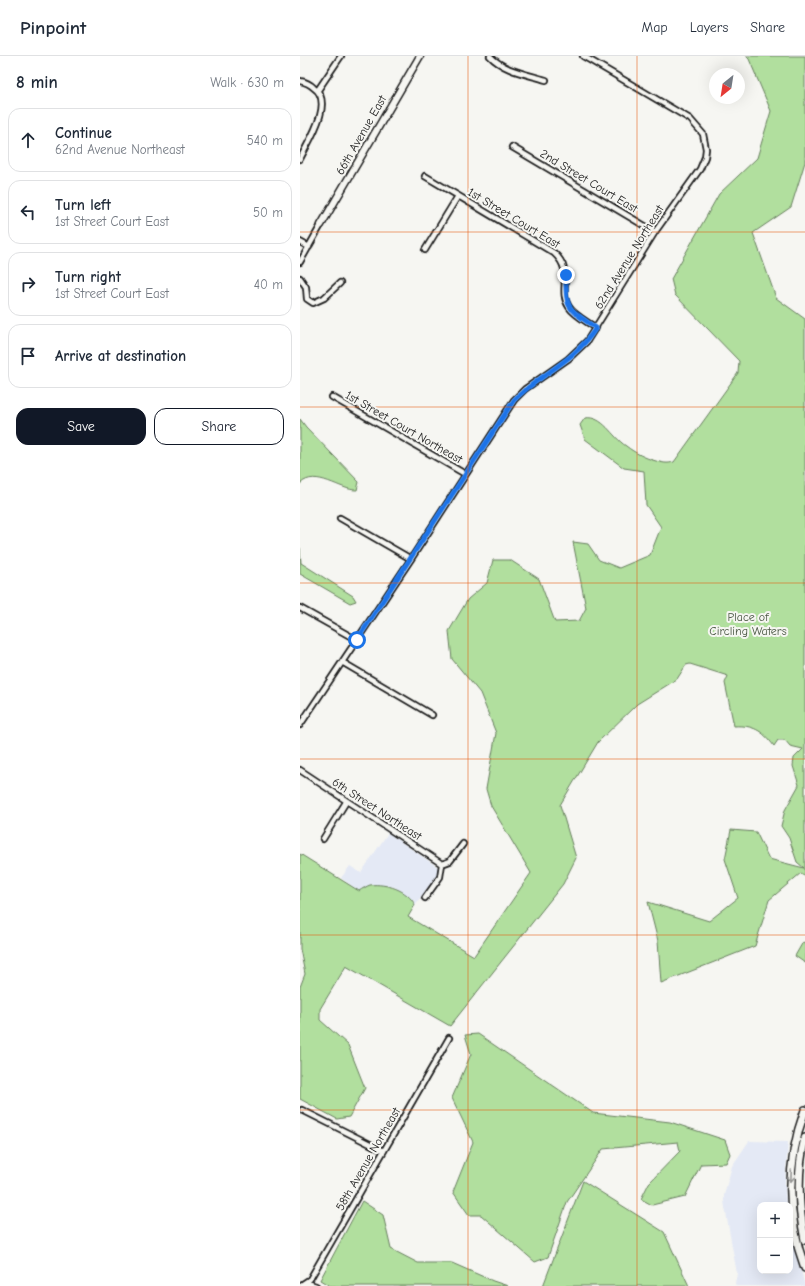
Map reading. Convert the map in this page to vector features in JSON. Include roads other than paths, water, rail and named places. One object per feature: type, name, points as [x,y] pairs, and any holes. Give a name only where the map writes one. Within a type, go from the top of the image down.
[{"type":"main road","points":[[805,1110],[797,1138],[791,1185],[795,1233],[805,1268]]},
{"type":"main road","points":[[805,1138],[799,1164],[798,1198],[805,1240]]},
{"type":"street","points":[[318,90],[341,56]]},
{"type":"street","name":"66th Avenue East","points":[[321,226],[420,56]]},
{"type":"street","points":[[490,56],[497,63],[508,68],[546,80]]},
{"type":"street","name":"62nd Avenue Northeast","points":[[300,724],[411,559],[514,400],[525,389],[575,354],[596,328],[655,232],[700,169],[705,157],[704,137],[697,126],[678,112],[582,56]]},
{"type":"street","points":[[300,81],[308,83],[318,90],[322,98],[322,109],[300,159]]},
{"type":"street","name":"2nd Street Court East","points":[[512,147],[655,232]]},
{"type":"street","name":"1st Street Court East","points":[[425,176],[540,243],[558,256],[564,265],[566,275],[565,296],[569,307],[596,328]]},
{"type":"street","points":[[426,250],[458,196]]},
{"type":"street","points":[[300,262],[321,226]]},
{"type":"street","points":[[300,242],[309,247]]},
{"type":"street","points":[[300,278],[306,287],[307,299],[313,303],[324,298],[340,283]]},
{"type":"street","name":"1st Street Court Northeast","points":[[332,397],[465,474]]},
{"type":"street","points":[[340,518],[411,559]]},
{"type":"street","points":[[300,608],[357,640]]},
{"type":"street","points":[[342,662],[432,715]]},
{"type":"street","name":"6th Street Northeast","points":[[300,770],[346,802],[442,864]]},
{"type":"street","points":[[323,839],[346,802]]},
{"type":"street","points":[[425,898],[440,877],[442,864],[450,861],[463,844]]},
{"type":"street","name":"58th Avenue Northeast","points":[[301,1284],[310,1279],[449,1038]]},
{"type":"street","points":[[302,1110],[384,1151]]},
{"type":"street","points":[[301,1284],[316,1286]]},
{"type":"park label","name":"Place of Circling Waters","points":[[748,624]]}]
